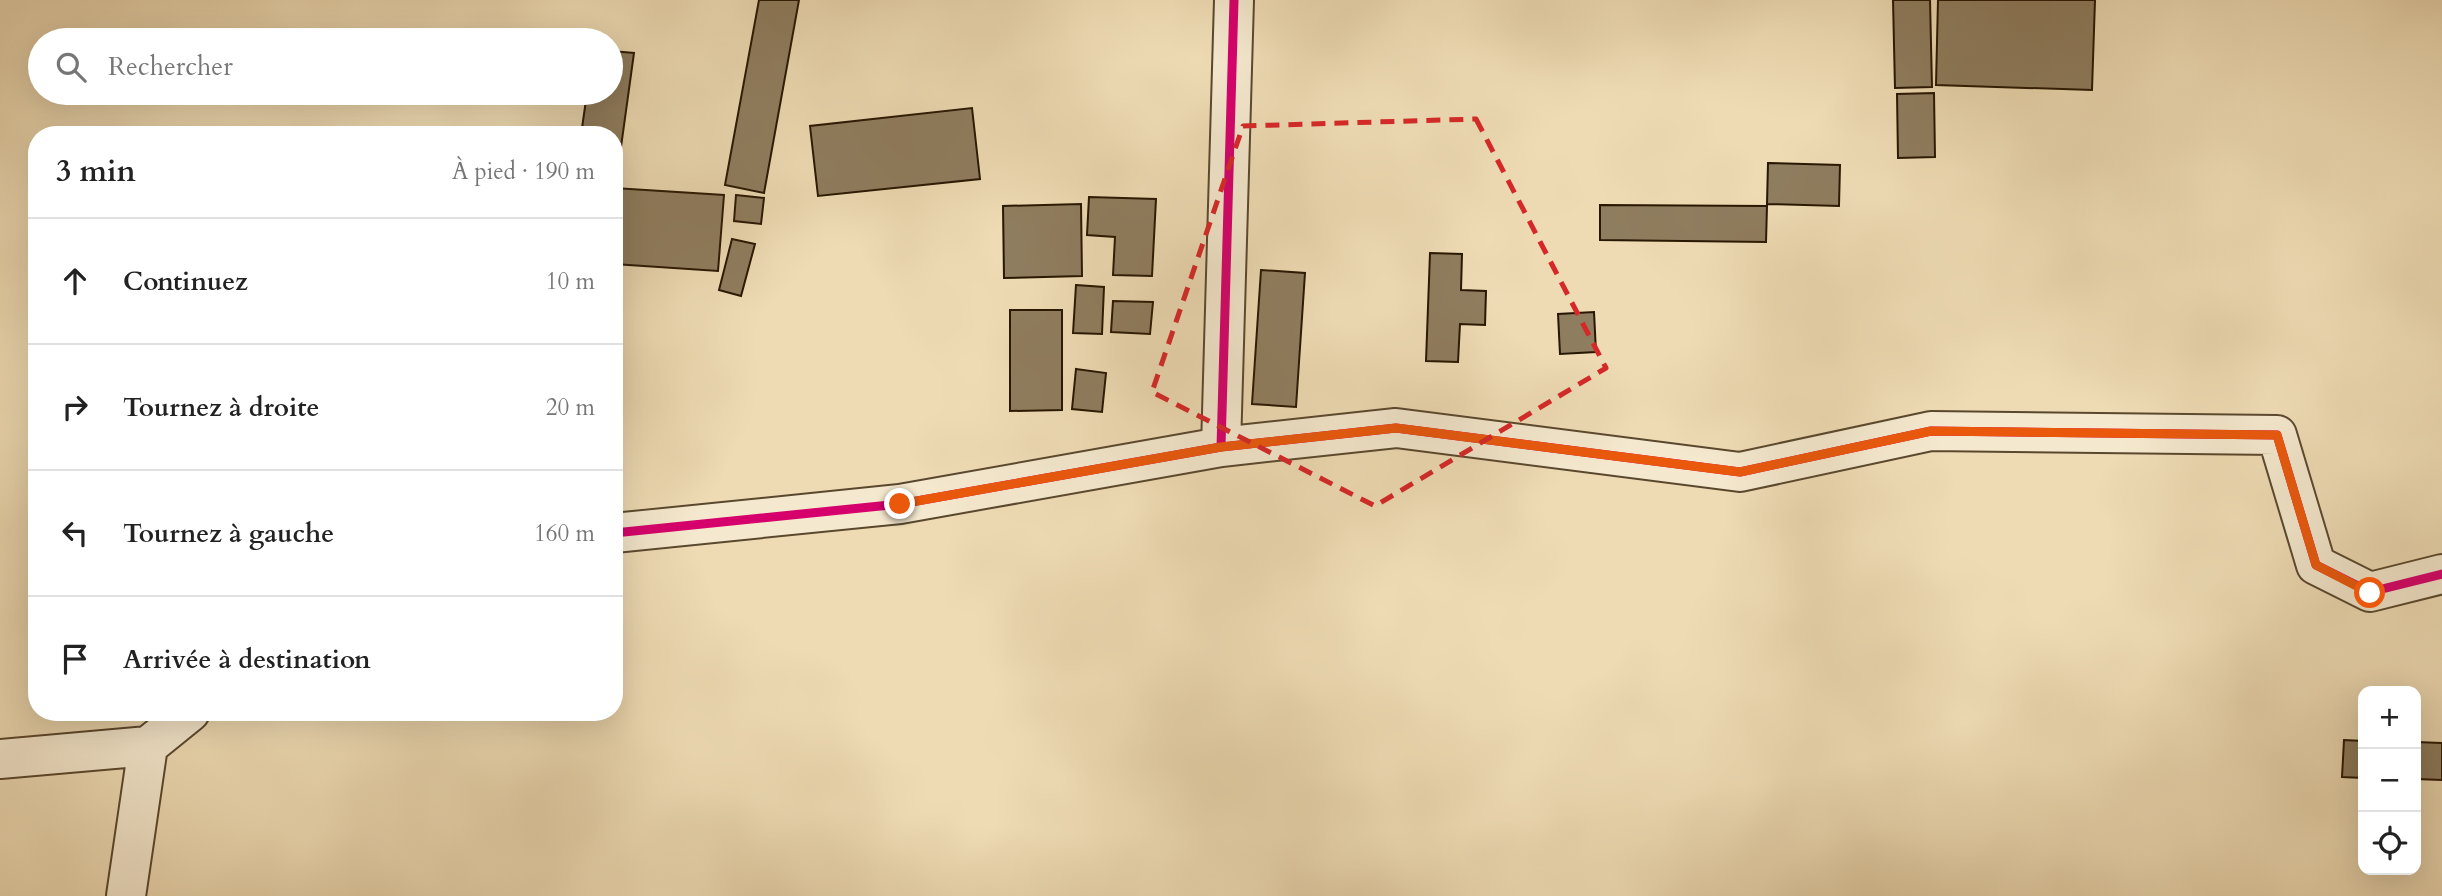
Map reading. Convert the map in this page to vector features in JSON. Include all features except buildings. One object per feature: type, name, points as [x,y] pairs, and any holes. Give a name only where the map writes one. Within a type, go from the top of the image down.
[{"type":"street","points":[[1221,447],[1234,0]]},
{"type":"street","points":[[623,532],[900,504],[1221,447],[1396,428],[1740,472],[1931,431],[2277,435],[2316,565],[2370,593],[2442,574]]},
{"type":"street","points":[[0,759],[148,746],[179,721]]},
{"type":"street","points":[[127,896],[148,746]]},
{"type":"highlighted area","points":[[1476,119],[1606,368],[1375,506],[1152,392],[1243,126]]},
{"type":"cycle path","points":[[1221,447],[1234,0]]},
{"type":"cycle path","points":[[623,532],[900,504],[1221,447],[1396,428],[1740,472],[1931,431],[2277,435],[2316,565],[2370,592],[2442,574]]},
{"type":"route","points":[[900,504],[1221,447],[1396,428],[1740,472],[1931,431],[2277,435],[2316,565],[2370,593]]}]
